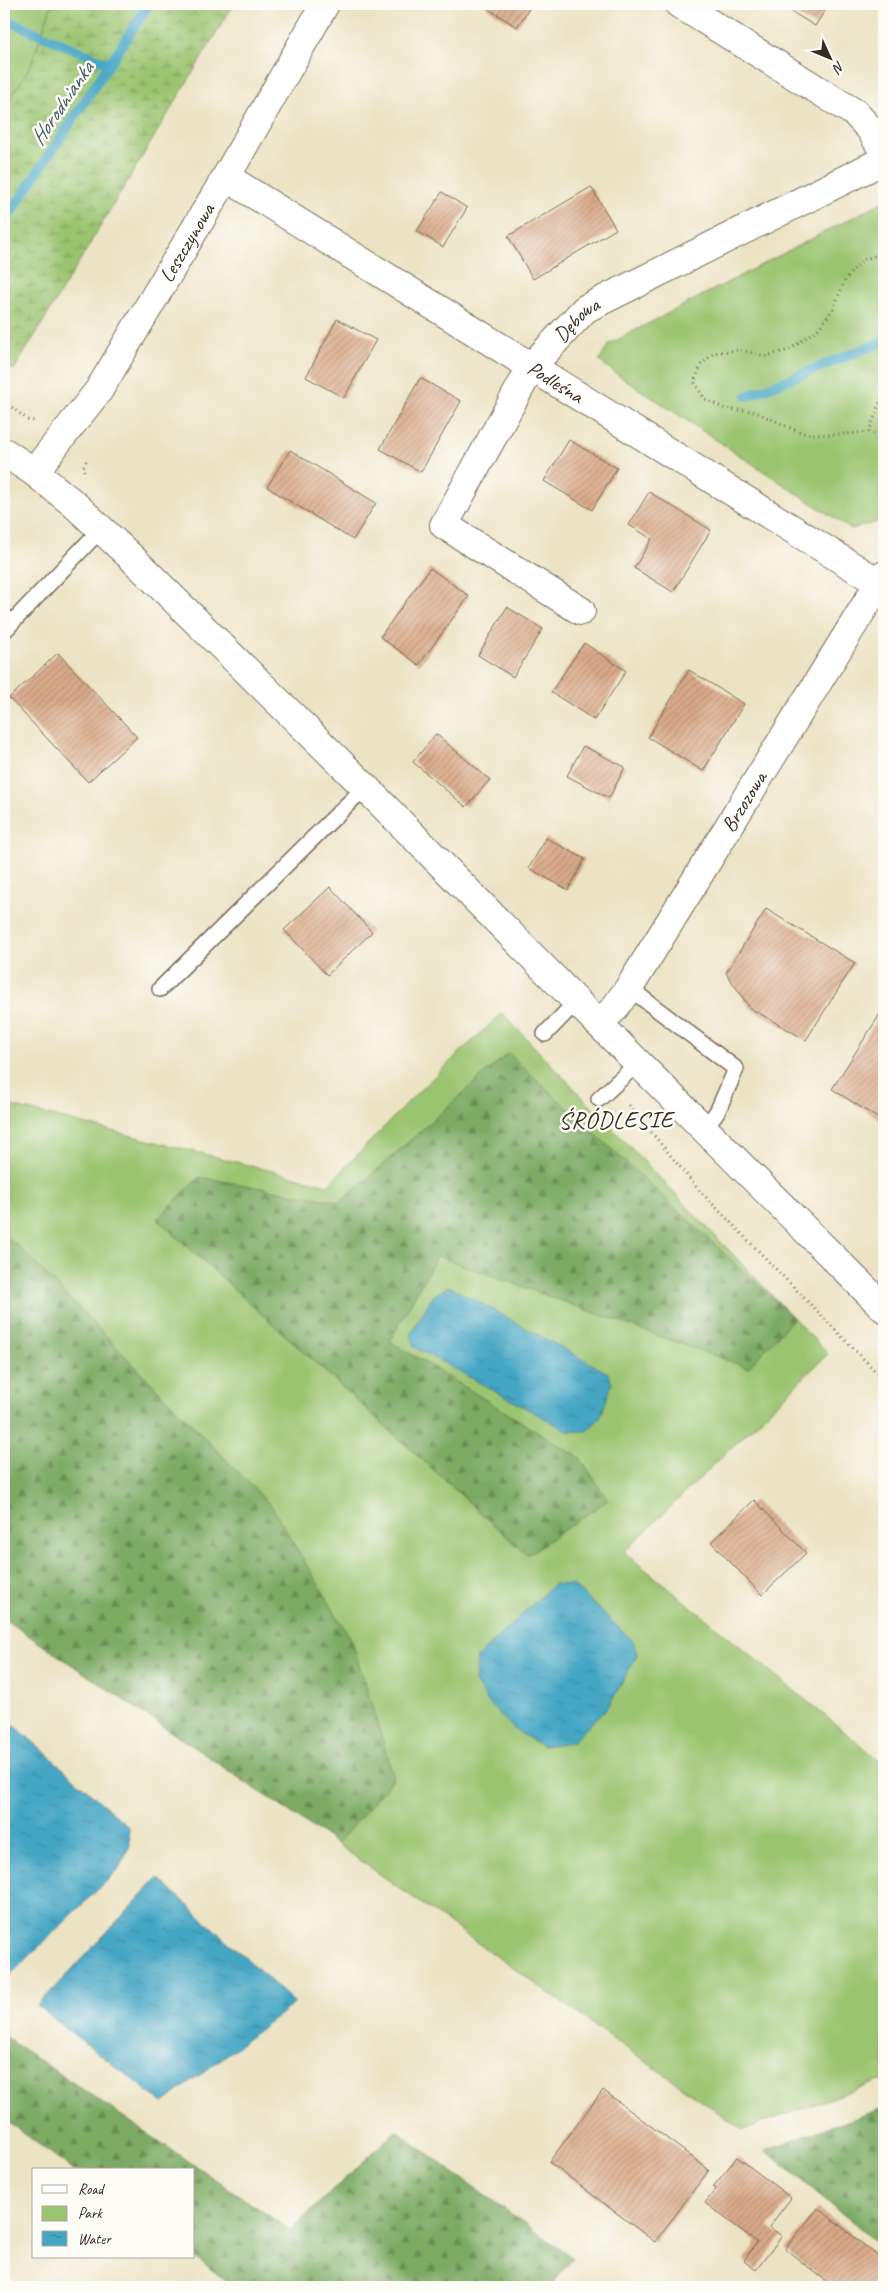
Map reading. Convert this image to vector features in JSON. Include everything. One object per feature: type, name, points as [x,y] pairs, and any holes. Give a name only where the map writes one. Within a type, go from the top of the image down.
[{"type":"street","name":"Leszczynowa","points":[[34,472],[99,390],[226,177],[325,4]]},
{"type":"street","points":[[679,4],[855,113],[870,129],[884,152]]},
{"type":"street","name":"Dębowa","points":[[581,611],[444,525],[532,366],[585,309],[884,160]]},
{"type":"street","name":"Podleśna","points":[[226,177],[883,581]]},
{"type":"street","points":[[4,452],[34,472],[101,529],[365,787],[576,1002],[884,1308]]},
{"type":"street","name":"Brzozowa","points":[[598,1023],[612,1010],[629,988],[883,581]]},
{"type":"lane","points":[[4,630],[101,529]]},
{"type":"lane","points":[[160,989],[365,787]]},
{"type":"lane","points":[[629,988],[736,1069],[718,1110],[705,1129]]},
{"type":"lane","points":[[545,1034],[576,1002]]},
{"type":"lane","points":[[599,1099],[638,1063]]},
{"type":"path","points":[[884,253],[862,260],[844,280],[833,309],[819,328],[789,350],[766,356],[739,350],[714,353],[701,366],[694,382],[705,399],[725,409],[753,411],[802,434],[830,435],[869,432],[884,438]]},
{"type":"path","points":[[869,432],[879,404],[884,398]]},
{"type":"green space","points":[[4,4],[52,4],[31,65],[4,109]]},
{"type":"green space","points":[[52,4],[234,4],[14,370],[4,365],[4,109],[31,65]]},
{"type":"green space","points":[[884,201],[884,513],[878,522],[851,529],[599,361],[609,344]]},
{"type":"green space","points":[[502,1013],[828,1354],[624,1552],[884,1764],[884,2079],[743,2130],[337,1844],[393,1778],[272,1507],[17,1245],[4,1236],[4,1104],[328,1185],[419,1091]]},
{"type":"green space","points":[[508,1053],[794,1318],[748,1368],[437,1256],[390,1341],[580,1458],[608,1500],[527,1555],[157,1219],[199,1177],[341,1202]]},
{"type":"green space","points":[[4,1236],[17,1245],[272,1507],[352,1641],[394,1778],[337,1844],[4,1619]]},
{"type":"green space","points":[[4,2036],[290,2230],[396,2131],[573,2258],[550,2287],[235,2287],[195,2258],[195,2168],[71,2168],[4,2119]]},
{"type":"green space","points":[[884,2108],[884,2248],[765,2150]]},
{"type":"water","points":[[449,1286],[608,1373],[612,1384],[600,1418],[587,1431],[568,1431],[414,1347],[411,1333],[433,1296]]},
{"type":"water","points":[[554,1584],[573,1585],[633,1641],[637,1655],[609,1706],[572,1742],[543,1746],[516,1731],[489,1703],[475,1682],[477,1657]]},
{"type":"water","points":[[4,1716],[129,1827],[130,1845],[119,1869],[4,1981]]},
{"type":"water","points":[[158,1878],[295,2003],[163,2103],[37,2006]]},
{"type":"building","points":[[490,4],[532,4],[517,27],[487,8]]},
{"type":"building","points":[[779,4],[829,4],[815,26]]},
{"type":"building","points":[[591,187],[616,229],[533,279],[508,236]]},
{"type":"building","points":[[442,192],[467,208],[443,247],[417,231]]},
{"type":"building","points":[[337,319],[376,340],[344,398],[306,377]]},
{"type":"building","points":[[420,378],[461,401],[421,472],[380,449]]},
{"type":"building","points":[[569,440],[617,468],[592,510],[544,481]]},
{"type":"building","points":[[290,450],[376,503],[353,540],[267,487]]},
{"type":"building","points":[[649,492],[711,530],[673,592],[634,568],[652,539],[629,525]]},
{"type":"building","points":[[430,568],[469,596],[419,665],[380,637]]},
{"type":"building","points":[[507,607],[543,629],[513,677],[478,655]]},
{"type":"building","points":[[584,643],[626,671],[594,720],[551,692]]},
{"type":"building","points":[[58,653],[137,737],[88,782],[9,698]]},
{"type":"building","points":[[689,670],[744,704],[703,771],[648,737]]},
{"type":"building","points":[[436,734],[490,780],[466,807],[413,762]]},
{"type":"building","points":[[583,746],[625,767],[609,798],[567,776]]},
{"type":"building","points":[[546,838],[585,859],[568,890],[529,868]]},
{"type":"building","points":[[330,887],[372,932],[327,975],[284,930]]},
{"type":"building","points":[[766,909],[855,963],[806,1040],[750,1008],[726,973]]},
{"type":"building","points":[[884,1008],[884,1122],[832,1089]]},
{"type":"building","points":[[754,1500],[806,1553],[762,1595],[711,1542]]},
{"type":"building","points":[[603,2090],[709,2170],[655,2242],[549,2162]]},
{"type":"building","points":[[737,2157],[791,2198],[769,2227],[782,2236],[756,2270],[744,2261],[757,2242],[705,2203],[716,2189],[713,2187]]},
{"type":"building","points":[[818,2208],[884,2261],[884,2287],[834,2287],[785,2249]]},
{"type":"waterway","name":"Horodnianka","points":[[4,223],[149,4]]},
{"type":"waterway","points":[[4,19],[109,64]]},
{"type":"waterway","points":[[747,396],[884,341]]},
{"type":"district","name":"ŚRÓDLESIE","points":[[616,1120]]}]
